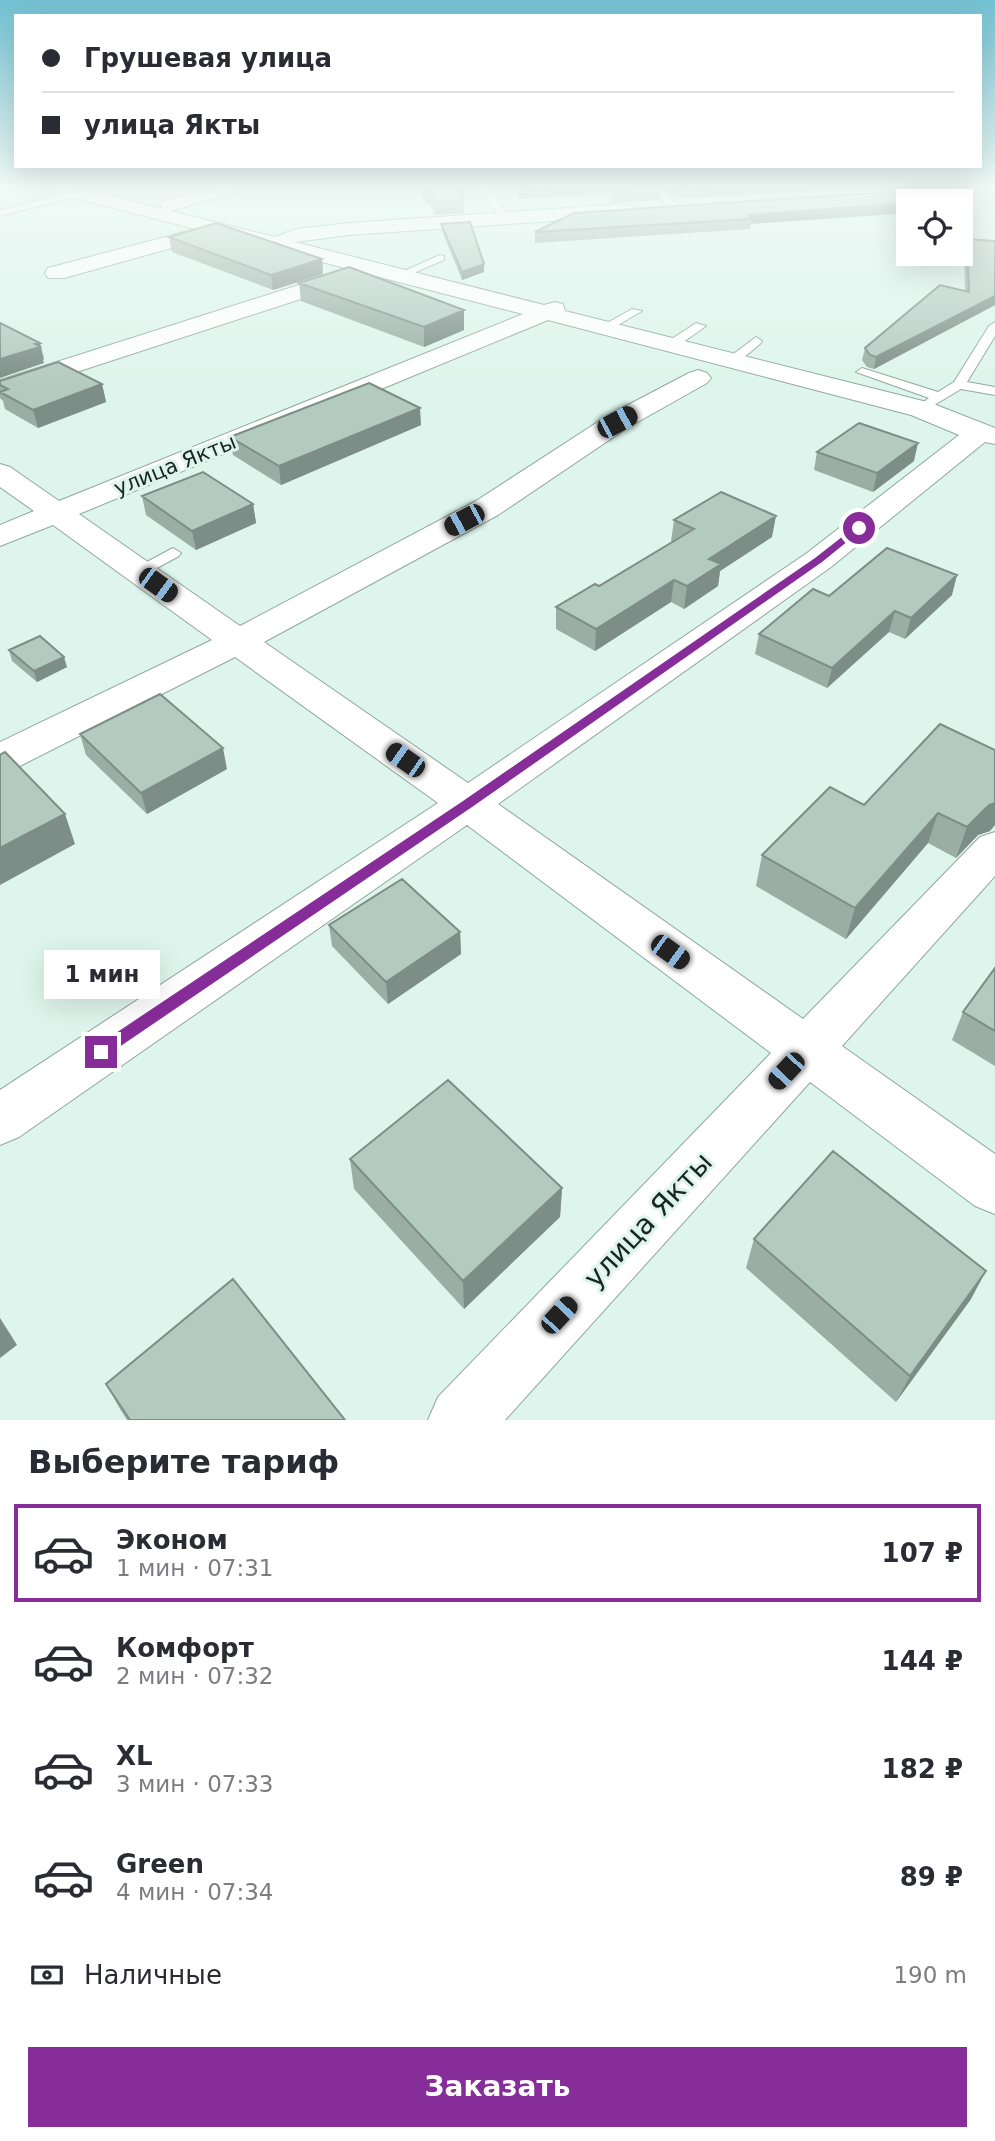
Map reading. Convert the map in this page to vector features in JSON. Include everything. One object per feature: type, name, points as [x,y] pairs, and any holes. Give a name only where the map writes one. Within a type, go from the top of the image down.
[{"type":"street","points":[[56,274],[133,252]]},
{"type":"street","points":[[0,1120],[468,804],[819,560],[987,434],[931,403],[732,361],[314,252]]},
{"type":"street","points":[[0,389],[373,268]]},
{"type":"street","name":"улица Якты","points":[[0,536],[548,313],[576,295]]},
{"type":"street","points":[[0,758],[237,642],[487,508],[617,422],[698,378]]},
{"type":"street","points":[[0,473],[57,514],[155,562],[237,642],[468,804],[805,1051],[995,1186]]},
{"type":"street","name":"улица Якты","points":[[461,1420],[995,848]]},
{"type":"lane","points":[[400,275],[440,258]]},
{"type":"lane","points":[[604,328],[636,311]]},
{"type":"lane","points":[[671,345],[699,326]]},
{"type":"lane","points":[[862,372],[931,403],[959,385],[995,326]]},
{"type":"lane","points":[[732,361],[756,341]]},
{"type":"lane","points":[[959,385],[995,391]]},
{"type":"building","points":[[210,252],[302,252],[322,259],[271,275]]},
{"type":"building","points":[[453,252],[480,252],[484,264],[462,272]]},
{"type":"building","points":[[973,252],[995,252],[995,296],[876,357],[870,355],[865,348],[940,285],[969,292],[968,266],[973,266]]},
{"type":"building","points":[[349,267],[464,310],[424,327],[299,283]]},
{"type":"building","points":[[0,323],[40,343],[35,344],[40,347],[0,359]]},
{"type":"building","points":[[58,362],[102,384],[33,410],[0,392],[8,389],[0,385],[0,381]]},
{"type":"building","points":[[369,383],[420,408],[279,466],[230,437]]},
{"type":"building","points":[[859,423],[918,443],[877,473],[817,452]]},
{"type":"building","points":[[203,472],[253,504],[192,531],[142,496]]},
{"type":"building","points":[[721,492],[776,516],[709,559],[721,564],[687,586],[674,580],[596,629],[556,607],[595,584],[599,586],[694,529],[674,520]]},
{"type":"building","points":[[887,548],[957,575],[911,618],[895,611],[832,668],[759,634],[813,589],[829,596]]},
{"type":"building","points":[[40,636],[64,657],[34,671],[9,650]]},
{"type":"building","points":[[160,694],[223,748],[141,793],[80,734]]},
{"type":"building","points":[[940,724],[995,750],[995,803],[989,805],[967,827],[938,813],[855,908],[762,855],[830,787],[864,805]]},
{"type":"building","points":[[5,752],[65,814],[0,848],[0,755]]},
{"type":"building","points":[[402,879],[460,932],[386,982],[329,925]]},
{"type":"building","points":[[995,968],[995,1031],[963,1012]]},
{"type":"building","points":[[448,1080],[562,1188],[463,1281],[350,1159]]},
{"type":"building","points":[[833,1151],[986,1271],[910,1376],[754,1239]]},
{"type":"building","points":[[233,1279],[345,1420],[130,1420],[106,1384]]},
{"type":"route","points":[[101,1052],[468,804],[819,560],[859,528]]}]
